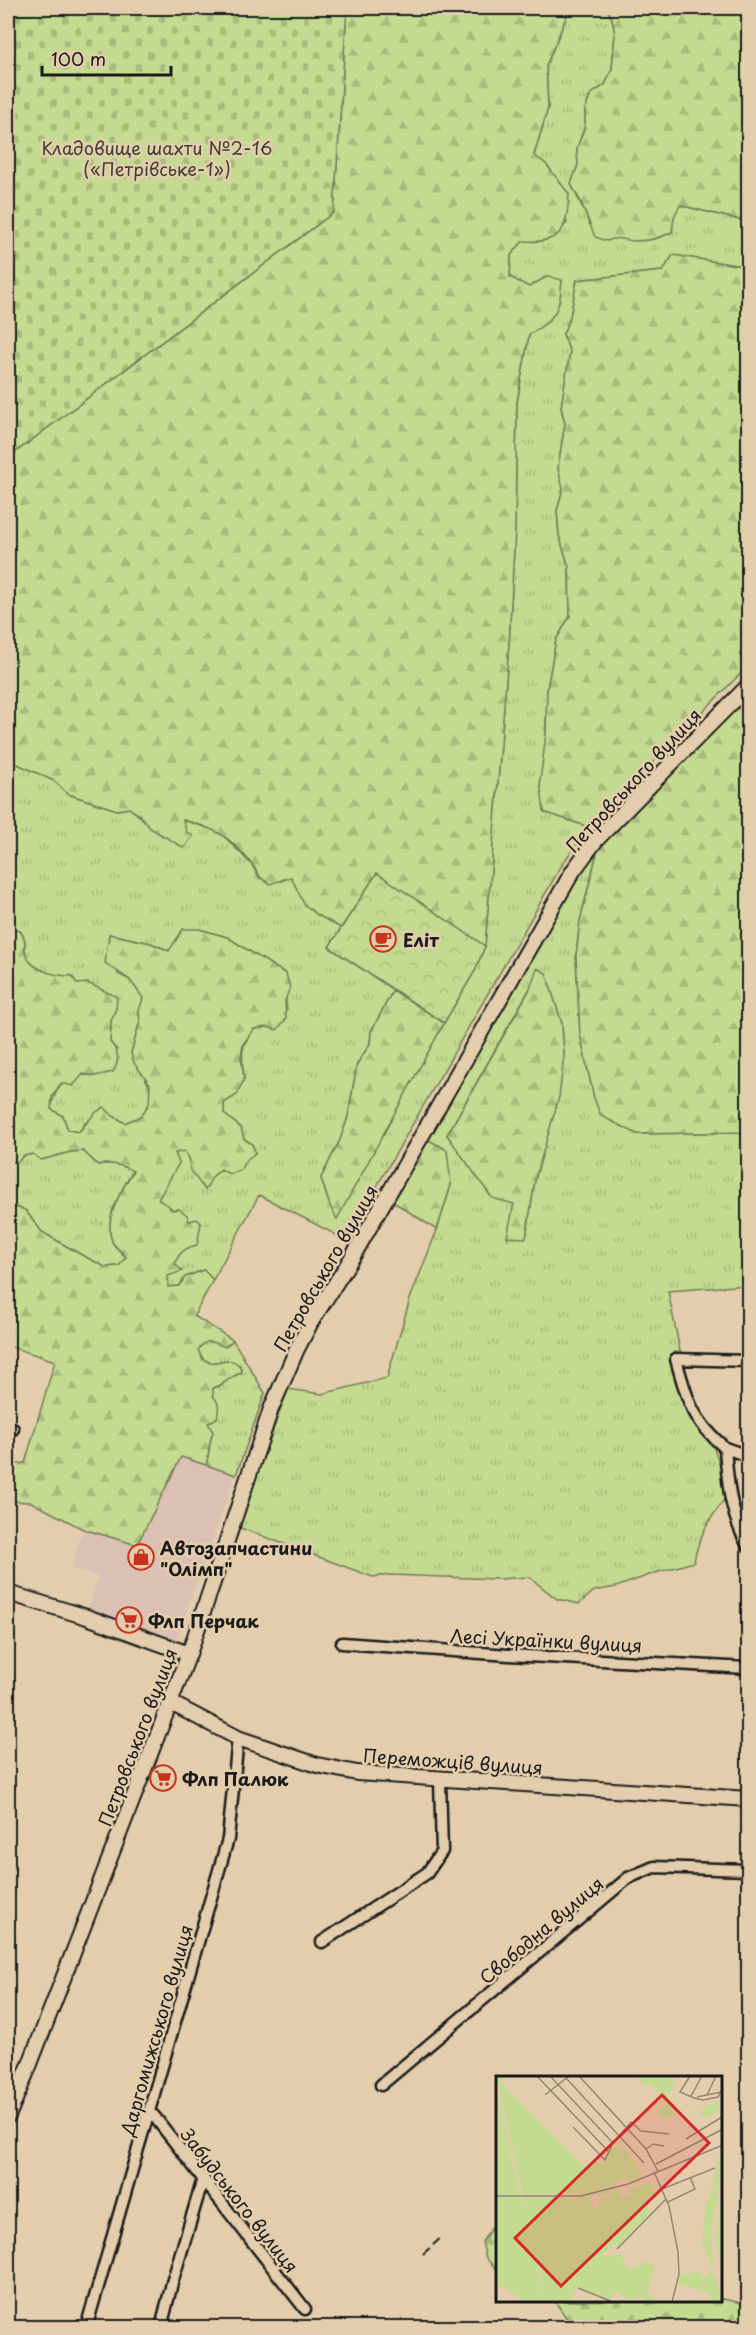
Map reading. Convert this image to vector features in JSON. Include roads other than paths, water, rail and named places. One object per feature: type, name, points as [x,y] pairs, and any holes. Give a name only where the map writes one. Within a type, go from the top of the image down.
[{"type":"main road","name":"Петровського вулиця","points":[[8,2116],[189,1654],[271,1409],[311,1322],[353,1256],[573,871],[596,840],[748,686]]},
{"type":"main road","points":[[8,1593],[87,1617],[189,1654]]},
{"type":"main road","name":"Переможців вулиця","points":[[169,1702],[238,1738],[317,1765],[357,1773],[748,1799]]},
{"type":"street","points":[[748,1361],[676,1359],[688,1402],[706,1432],[725,1448],[748,1456]]},
{"type":"street","points":[[725,1448],[727,1480],[736,1524],[748,1546]]},
{"type":"street","name":"Лесі Українки вулиця","points":[[342,1643],[748,1668]]},
{"type":"street","name":"Даргомижського вулиця","points":[[86,2328],[228,1839],[238,1738]]},
{"type":"street","points":[[322,1942],[427,1873],[442,1851],[440,1780]]},
{"type":"street","name":"Свободна вулиця","points":[[381,2085],[628,1878],[654,1867],[748,1870]]},
{"type":"street","name":"Забудського вулиця","points":[[148,2113],[154,2116],[305,2309]]},
{"type":"street","points":[[162,2328],[172,2283],[203,2179]]},
{"type":"railway","points":[[423,2254],[443,2236]]},
{"type":"place","name":"Еліт","points":[[383,939]]},
{"type":"place","name":"Автозапчастини \"Олімп\"","points":[[141,1557]]},
{"type":"place","name":"Флп Перчак","points":[[129,1620]]},
{"type":"place","name":"Флп Палюк","points":[[163,1778]]},
{"type":"park label","name":"Кладовище шахти №2-16 («Петрівське-1»)","points":[[157,157]]}]
